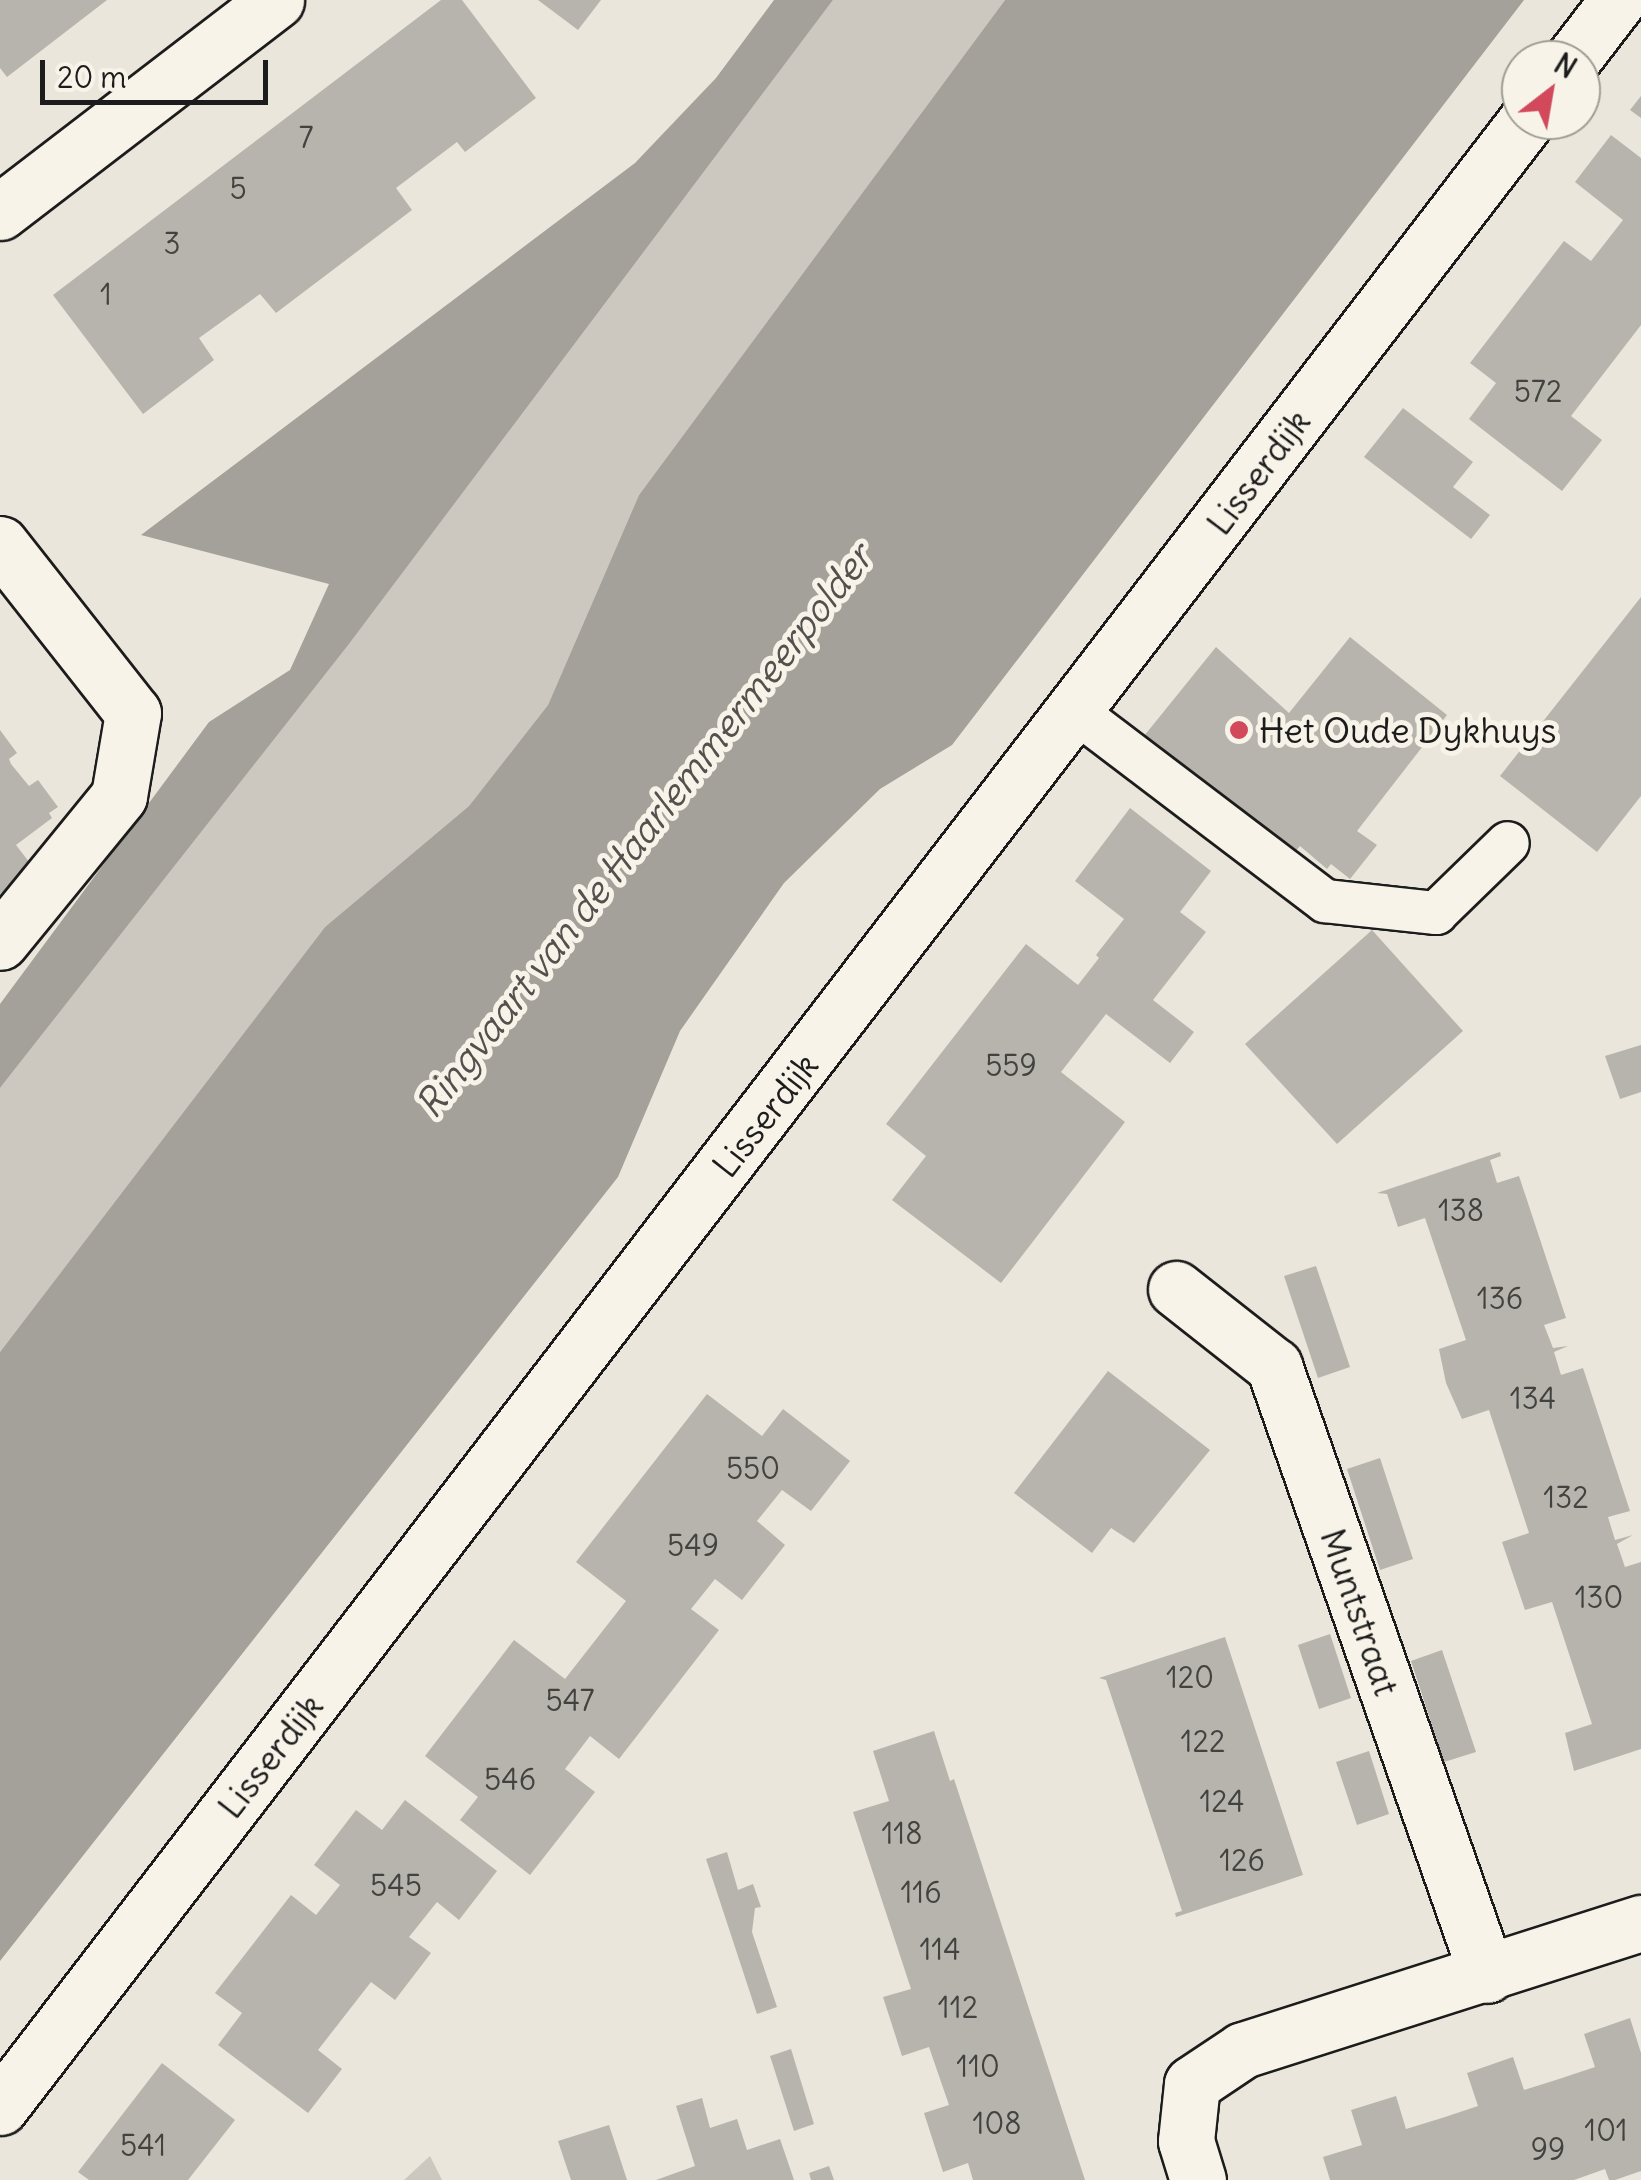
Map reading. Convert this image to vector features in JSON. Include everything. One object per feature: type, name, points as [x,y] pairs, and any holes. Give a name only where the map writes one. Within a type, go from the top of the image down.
[{"type":"street","points":[[0,212],[276,0]]},
{"type":"street","points":[[1587,40],[1618,0]]},
{"type":"street","name":"Lisserdijk","points":[[0,2107],[1076,712],[1512,140]]},
{"type":"street","points":[[0,544],[133,713],[120,796],[0,942]]},
{"type":"street","name":"Muntstraat","points":[[1176,1290],[1274,1366],[1487,1975]]},
{"type":"street","points":[[1198,2180],[1186,2141],[1192,2084],[1243,2050],[1641,1923]]},
{"type":"lane","points":[[1076,712],[1325,901],[1436,914],[1508,843]]},
{"type":"shaded area","points":[[833,0],[1005,0],[639,495],[548,705],[469,806],[325,927],[0,1352],[0,1088],[349,644]]},
{"type":"shaded area","points":[[430,2156],[442,2180],[404,2180]]},
{"type":"water","points":[[774,0],[833,0],[349,644],[0,1088],[0,1004],[209,722],[290,670],[329,584],[141,535],[635,163],[716,78]]},
{"type":"water","name":"Ringvaart van de Haarlemmermeerpolder","points":[[1005,0],[1524,0],[952,745],[880,789],[784,883],[680,1031],[618,1177],[0,1961],[0,1352],[325,927],[469,806],[548,705],[639,495]]},
{"type":"building","points":[[0,0],[107,0],[7,77],[0,68]]},
{"type":"building","points":[[441,0],[462,0],[536,98],[465,152],[457,142],[396,188],[412,210],[276,313],[260,294],[199,338],[214,360],[143,414],[53,295]]},
{"type":"building","points":[[538,0],[601,0],[578,30]]},
{"type":"building","points":[[1641,96],[1641,118],[1630,110]]},
{"type":"building","points":[[1611,135],[1641,158],[1641,325],[1571,416],[1602,440],[1562,491],[1469,419],[1496,383],[1470,363],[1564,241],[1591,261],[1623,220],[1575,182]]},
{"type":"building","points":[[1403,408],[1473,462],[1453,487],[1490,515],[1471,539],[1364,457]]},
{"type":"building","points":[[1641,597],[1641,796],[1597,852],[1500,776]]},
{"type":"building","points":[[1350,637],[1447,715],[1357,831],[1377,845],[1350,879],[1331,864],[1327,869],[1300,846],[1295,852],[1144,736],[1216,647],[1289,713]]},
{"type":"building","points":[[0,730],[17,753],[9,759],[11,764],[29,786],[38,780],[58,807],[49,813],[52,818],[16,845],[33,867],[0,894]]},
{"type":"building","points":[[1130,808],[1211,871],[1180,912],[1206,932],[1153,1000],[1194,1032],[1170,1063],[1106,1014],[1061,1072],[1125,1122],[1001,1283],[892,1200],[926,1156],[886,1124],[1026,944],[1078,985],[1099,958],[1096,955],[1124,919],[1075,881]]},
{"type":"building","points":[[1372,930],[1463,1031],[1337,1144],[1245,1044]]},
{"type":"building","points":[[1641,1045],[1641,1092],[1620,1099],[1605,1056]]},
{"type":"building","points":[[1500,1152],[1501,1156],[1490,1160],[1497,1183],[1519,1176],[1566,1318],[1544,1325],[1553,1348],[1568,1346],[1554,1352],[1561,1375],[1583,1368],[1630,1511],[1608,1517],[1615,1540],[1633,1535],[1617,1544],[1625,1567],[1641,1562],[1641,1749],[1574,1771],[1565,1733],[1592,1724],[1552,1602],[1525,1610],[1502,1542],[1529,1533],[1489,1410],[1462,1419],[1446,1383],[1439,1349],[1466,1340],[1425,1218],[1398,1227],[1387,1194],[1377,1193]]},
{"type":"building","points":[[1316,1266],[1350,1367],[1318,1378],[1284,1276]]},
{"type":"building","points":[[1108,1371],[1210,1450],[1134,1543],[1111,1528],[1092,1553],[1014,1493]]},
{"type":"building","points":[[707,1394],[762,1436],[783,1409],[850,1461],[811,1511],[782,1490],[757,1521],[785,1545],[742,1600],[715,1579],[691,1609],[719,1630],[619,1759],[590,1736],[565,1769],[595,1792],[530,1875],[460,1820],[478,1797],[425,1756],[514,1640],[565,1679],[626,1601],[576,1562]]},
{"type":"building","points":[[1380,1458],[1413,1559],[1380,1570],[1347,1469]]},
{"type":"building","points":[[1330,1634],[1351,1698],[1319,1709],[1298,1645]]},
{"type":"building","points":[[1225,1637],[1303,1875],[1176,1917],[1175,1913],[1182,1911],[1106,1680],[1099,1678]]},
{"type":"building","points":[[1442,1650],[1476,1752],[1444,1762],[1411,1661]]},
{"type":"building","points":[[934,1731],[950,1781],[954,1779],[1085,2180],[973,2180],[968,2163],[943,2172],[924,2113],[949,2105],[929,2047],[902,2056],[883,1997],[911,1989],[853,1812],[889,1801],[873,1751]]},
{"type":"building","points":[[1369,1751],[1389,1814],[1357,1825],[1336,1762]]},
{"type":"building","points":[[405,1800],[497,1871],[459,1920],[437,1902],[409,1937],[431,1953],[395,2000],[371,1982],[318,2050],[342,2069],[308,2113],[218,2045],[242,2013],[215,1993],[291,1895],[316,1915],[340,1885],[314,1865],[356,1810],[382,1830]]},
{"type":"building","points":[[727,1852],[738,1890],[753,1884],[761,1907],[755,1908],[752,1932],[777,2007],[757,2014],[706,1859]]},
{"type":"building","points":[[1630,2018],[1641,2053],[1641,2171],[1615,2180],[1609,2180],[1605,2169],[1574,2180],[1330,2180],[1323,2157],[1362,2145],[1351,2110],[1396,2096],[1406,2129],[1442,2118],[1478,2106],[1467,2073],[1513,2057],[1524,2090],[1595,2067],[1584,2034]]},
{"type":"building","points":[[791,2049],[814,2124],[794,2131],[770,2056]]},
{"type":"building","points":[[162,2063],[235,2120],[188,2180],[89,2180],[78,2172]]},
{"type":"building","points":[[702,2098],[710,2128],[737,2119],[747,2150],[780,2139],[794,2180],[656,2180],[695,2166],[676,2106]]},
{"type":"building","points":[[609,2125],[627,2180],[571,2180],[558,2141]]},
{"type":"building","points":[[829,2166],[834,2180],[811,2180],[809,2173]]},
{"type":"place","name":"Het Oude Dykhuys","points":[[1239,730]]}]
